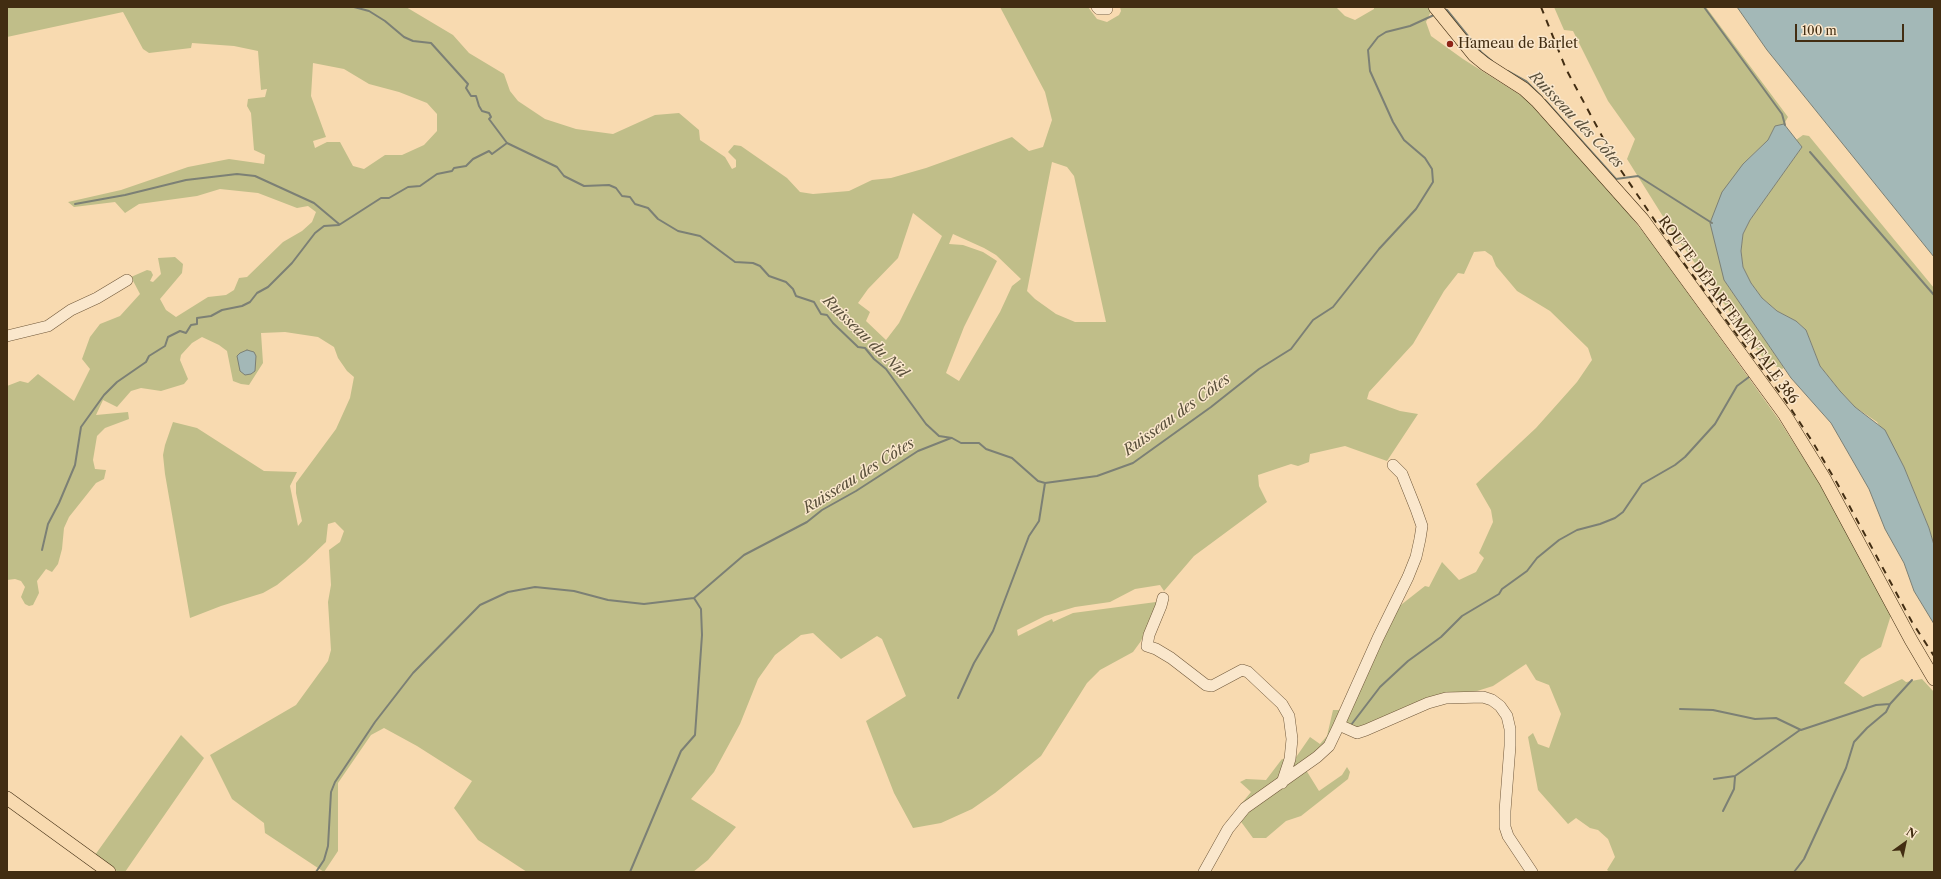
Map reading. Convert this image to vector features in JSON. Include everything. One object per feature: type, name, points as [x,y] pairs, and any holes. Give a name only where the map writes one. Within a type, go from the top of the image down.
[{"type":"main road","name":"ROUTE DÉPARTEMENTALE 386","points":[[1435,7],[1474,55],[1485,64],[1524,89],[1537,101],[1643,220],[1793,428],[1825,480],[1911,640],[1934,679]]},
{"type":"main road","points":[[7,798],[109,872]]},
{"type":"street","points":[[1097,7],[1099,9],[1107,9],[1107,7]]},
{"type":"street","points":[[7,336],[48,326],[70,310],[97,298],[127,280]]},
{"type":"street","points":[[1204,872],[1236,818],[1245,808],[1282,783],[1317,757],[1329,746],[1378,638],[1408,577],[1416,557],[1422,526],[1402,474],[1393,464]]},
{"type":"street","points":[[1163,598],[1162,606],[1149,634],[1147,646],[1156,649],[1171,658],[1206,685],[1212,686],[1242,670],[1248,672],[1282,704],[1290,716],[1292,739],[1290,759],[1282,783]]},
{"type":"street","points":[[1339,725],[1357,732],[1366,730],[1428,703],[1446,698],[1483,697],[1492,700],[1500,706],[1507,716],[1510,730],[1505,827],[1510,839],[1532,872]]},
{"type":"shaded area","points":[[7,7],[406,7],[453,35],[469,53],[504,74],[510,91],[518,101],[545,119],[576,129],[613,134],[655,115],[679,113],[699,130],[700,140],[725,157],[732,169],[736,167],[736,160],[728,152],[734,145],[741,146],[787,178],[800,192],[813,194],[849,191],[872,180],[891,178],[926,168],[1012,137],[1029,151],[1043,147],[1052,120],[1045,92],[1000,7],[1088,7],[1097,19],[1107,22],[1119,15],[1121,11],[1120,7],[1336,7],[1345,16],[1355,20],[1374,9],[1374,7],[1427,7],[1431,11],[1426,22],[1431,36],[1463,59],[1525,98],[1623,207],[1651,242],[1779,420],[1818,481],[1891,615],[1881,647],[1861,659],[1844,683],[1863,697],[1902,679],[1906,682],[1922,679],[1934,692],[1934,872],[1610,872],[1607,870],[1615,857],[1608,839],[1598,830],[1590,828],[1576,818],[1568,824],[1538,790],[1528,737],[1533,733],[1538,744],[1549,748],[1561,714],[1549,685],[1536,680],[1526,664],[1493,686],[1360,728],[1345,725],[1347,713],[1397,608],[1425,586],[1429,587],[1442,562],[1459,580],[1476,572],[1484,558],[1479,553],[1493,522],[1491,510],[1476,484],[1536,428],[1577,382],[1592,360],[1588,348],[1550,311],[1517,291],[1496,266],[1492,256],[1485,251],[1474,252],[1464,274],[1458,273],[1444,291],[1413,344],[1369,392],[1367,399],[1400,411],[1418,414],[1387,461],[1345,446],[1310,454],[1309,462],[1298,466],[1291,464],[1258,475],[1259,486],[1267,502],[1194,556],[1164,591],[1160,585],[1135,589],[1110,602],[1075,607],[1045,616],[1017,630],[1018,636],[1052,619],[1053,622],[1073,613],[1156,602],[1158,604],[1141,641],[1133,652],[1100,670],[1087,683],[1041,756],[995,793],[972,809],[941,823],[913,828],[894,793],[866,721],[906,696],[882,639],[877,636],[841,659],[813,633],[801,635],[775,655],[758,679],[740,724],[714,772],[691,799],[736,827],[708,860],[693,872],[527,872],[478,840],[454,808],[472,781],[417,746],[384,728],[371,735],[338,783],[338,851],[324,872],[265,833],[264,823],[232,799],[210,755],[296,705],[328,661],[331,650],[328,602],[331,585],[329,550],[340,542],[344,531],[335,522],[328,524],[326,542],[277,585],[263,593],[221,606],[190,618],[163,455],[173,422],[197,428],[264,471],[297,472],[290,486],[298,526],[302,521],[296,493],[296,483],[336,429],[350,398],[354,377],[347,371],[338,358],[334,347],[318,337],[285,332],[261,333],[263,363],[249,385],[233,381],[227,351],[219,345],[202,337],[192,343],[181,355],[180,360],[188,379],[184,384],[161,391],[141,388],[131,391],[117,407],[103,400],[96,415],[128,412],[129,419],[105,428],[97,436],[93,460],[95,469],[106,470],[104,479],[96,483],[69,517],[64,528],[62,549],[58,564],[52,572],[46,569],[37,581],[39,593],[33,605],[29,606],[25,604],[21,597],[25,587],[21,581],[15,579],[7,580],[7,386],[20,381],[28,383],[38,374],[74,401],[90,369],[82,359],[90,337],[100,324],[120,316],[140,294],[131,277],[147,270],[151,271],[153,275],[150,281],[153,282],[161,274],[158,258],[175,257],[183,264],[182,273],[160,299],[166,310],[176,317],[208,297],[226,295],[234,290],[239,278],[247,277],[283,242],[302,231],[312,222],[316,212],[308,206],[297,208],[258,193],[220,189],[197,196],[139,204],[125,213],[115,202],[74,207],[68,202],[121,190],[188,167],[229,159],[264,164],[265,155],[254,150],[251,113],[247,106],[248,99],[265,97],[267,89],[261,90],[258,51],[234,46],[192,43],[191,48],[149,53],[143,49],[123,12],[7,37]],"holes":[[[313,63],[344,69],[369,84],[399,92],[427,103],[437,114],[437,131],[424,145],[402,155],[385,155],[364,169],[353,166],[340,142],[327,142],[315,148],[313,141],[326,137],[311,96]],[[1052,162],[1067,167],[1074,176],[1106,322],[1075,322],[1056,314],[1035,299],[1027,291]],[[913,213],[942,236],[899,323],[886,340],[866,321],[870,312],[858,303],[868,289],[898,258]],[[953,234],[984,248],[996,255],[1021,279],[1012,286],[1000,312],[959,381],[946,373],[964,327],[997,261],[983,252],[963,245],[949,244]]]},
{"type":"shaded area","points":[[1554,7],[1706,7],[1788,117],[1784,124],[1775,126],[1768,140],[1743,164],[1724,280],[1784,368],[1782,369],[1766,362],[1674,234],[1627,159],[1635,139],[1608,101],[1573,31],[1564,30]]},
{"type":"shaded area","points":[[1737,7],[1934,7],[1934,257],[1767,50]]},
{"type":"shaded area","points":[[1784,124],[1802,147],[1750,220],[1743,234],[1741,251],[1743,267],[1751,283],[1762,298],[1777,311],[1796,321],[1806,330],[1820,366],[1840,391],[1855,407],[1885,430],[1904,467],[1929,528],[1934,545],[1934,624],[1914,591],[1904,563],[1885,529],[1869,489],[1831,423],[1791,378],[1724,280],[1710,223],[1722,192],[1743,164],[1768,140],[1775,126]]},
{"type":"shaded area","points":[[1803,135],[1809,136],[1934,288],[1934,545],[1929,528],[1904,467],[1877,422],[1855,407],[1840,391],[1820,366],[1806,330],[1796,321],[1777,311],[1762,298],[1751,283],[1743,267],[1741,251],[1743,234],[1750,220],[1802,147],[1796,140]]},
{"type":"shaded area","points":[[247,350],[254,352],[256,356],[255,371],[251,374],[245,375],[240,371],[237,356]]},
{"type":"shaded area","points":[[1333,710],[1341,710],[1326,746],[1286,777],[1292,763],[1310,737],[1320,744],[1327,736]]},
{"type":"shaded area","points":[[181,735],[204,758],[125,872],[118,872],[95,855]]},
{"type":"shaded area","points":[[1282,759],[1287,761],[1279,782],[1244,804],[1242,803],[1251,792],[1240,782],[1246,779],[1266,780]]},
{"type":"shaded area","points":[[1347,767],[1350,772],[1348,779],[1301,816],[1286,821],[1266,838],[1253,838],[1239,819],[1306,770],[1319,791],[1342,775]]},
{"type":"waterway","name":"Ruisseau des Côtes","points":[[354,7],[369,11],[385,21],[404,37],[413,41],[431,43],[468,84],[466,88],[471,96],[476,96],[482,111],[489,113],[491,117],[489,119],[507,143],[557,167],[564,176],[584,186],[609,185],[616,188],[622,196],[630,197],[635,204],[648,208],[658,219],[678,231],[700,236],[735,262],[753,263],[760,266],[769,276],[786,282],[793,289],[796,296],[814,302],[821,314],[827,315],[833,323],[858,347],[865,348],[874,359],[886,369],[926,424],[939,436],[952,438],[961,443],[979,443],[986,449],[1012,458],[1038,481],[1045,483],[1097,476],[1133,463],[1211,407],[1259,369],[1291,349],[1313,320],[1333,307],[1379,249],[1416,209],[1433,182],[1432,169],[1425,158],[1404,140],[1393,122],[1370,71],[1368,50],[1378,37],[1386,32],[1410,26],[1434,15]]},
{"type":"waterway","points":[[1704,7],[1782,114],[1785,125]]},
{"type":"waterway","name":"Ruisseau des Côtes","points":[[1443,9],[1447,10],[1481,52],[1492,61]]},
{"type":"waterway","name":"Ruisseau des Côtes","points":[[1508,71],[1526,81],[1542,97]]},
{"type":"waterway","name":"Ruisseau des Côtes","points":[[1545,100],[1616,179],[1638,176],[1712,223]]},
{"type":"waterway","points":[[42,550],[48,524],[59,503],[75,465],[81,427],[104,395],[117,382],[146,362],[149,356],[165,346],[168,337],[180,331],[186,333],[191,325],[197,324],[197,318],[211,316],[222,310],[242,306],[250,302],[257,293],[268,287],[292,263],[315,233],[324,226],[339,225],[381,198],[389,198],[408,187],[420,186],[437,174],[452,171],[454,168],[466,166],[473,159],[489,151],[492,154],[507,143]]},
{"type":"waterway","points":[[1810,152],[1934,295]]},
{"type":"waterway","points":[[75,204],[125,195],[186,180],[237,174],[255,176],[314,203],[339,224]]},
{"type":"waterway","points":[[1351,725],[1380,687],[1408,661],[1441,637],[1462,616],[1499,594],[1502,589],[1527,571],[1537,558],[1559,540],[1577,530],[1600,524],[1615,518],[1623,512],[1642,484],[1675,465],[1685,457],[1715,424],[1737,386],[1749,377]]},
{"type":"waterway","name":"Ruisseau des Côtes","points":[[316,872],[324,860],[328,846],[331,792],[335,782],[375,722],[413,673],[480,605],[508,592],[535,587],[574,591],[608,600],[644,604],[694,598],[744,555],[807,522],[822,510],[856,491],[918,451],[951,438]]},
{"type":"waterway","points":[[958,698],[974,663],[993,631],[1029,536],[1039,521],[1045,483]]},
{"type":"waterway","points":[[630,872],[681,751],[695,735],[702,635],[701,609],[694,598]]},
{"type":"waterway","points":[[1680,709],[1713,710],[1755,719],[1776,718],[1801,730],[1876,705],[1890,704],[1912,680]]},
{"type":"waterway","points":[[1794,872],[1804,859],[1846,768],[1854,742],[1867,728],[1886,712],[1890,704]]},
{"type":"waterway","points":[[1714,779],[1735,776],[1800,730]]},
{"type":"waterway","points":[[1723,811],[1734,789],[1735,777]]},
{"type":"railway","points":[[1541,7],[1566,69],[1618,166],[1680,258],[1785,400],[1812,441],[1837,483],[1912,622],[1934,656]]},
{"type":"place","name":"Hameau de Barlet","points":[[1450,44]]},
{"type":"water label","name":"Ruisseau du Nid","points":[[865,337]]}]
